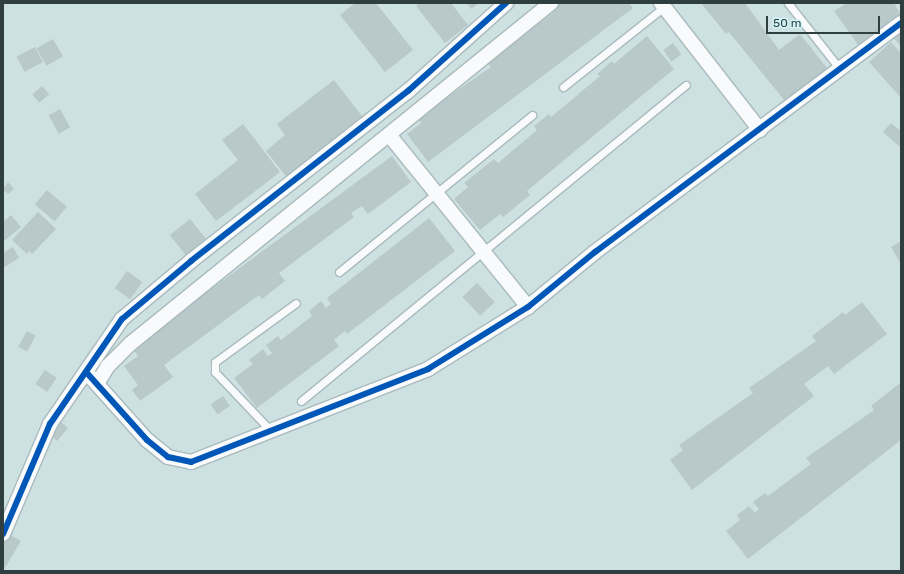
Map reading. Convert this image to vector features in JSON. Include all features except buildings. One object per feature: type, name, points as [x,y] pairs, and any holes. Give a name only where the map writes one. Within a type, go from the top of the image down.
[{"type":"street","points":[[3,534],[50,424],[87,373],[122,319],[197,256],[408,91],[506,3]]},
{"type":"street","points":[[97,384],[108,366],[130,344],[390,136],[551,3]]},
{"type":"street","points":[[663,5],[760,130]]},
{"type":"street","points":[[87,373],[147,440],[168,457],[191,462],[272,432],[428,369],[528,307],[595,252],[901,23]]},
{"type":"street","points":[[390,136],[528,307]]},
{"type":"lane","points":[[788,3],[840,69]]},
{"type":"lane","points":[[563,87],[663,5]]},
{"type":"lane","points":[[301,401],[686,85]]},
{"type":"lane","points":[[338,272],[532,115]]},
{"type":"lane","points":[[272,432],[216,372],[215,362],[296,303]]},
{"type":"cycle path","points":[[3,534],[50,424],[122,319],[191,261],[408,91],[506,3]]},
{"type":"cycle path","points":[[87,373],[147,440],[168,457],[191,462],[428,369],[528,307],[595,252],[901,23]]}]
